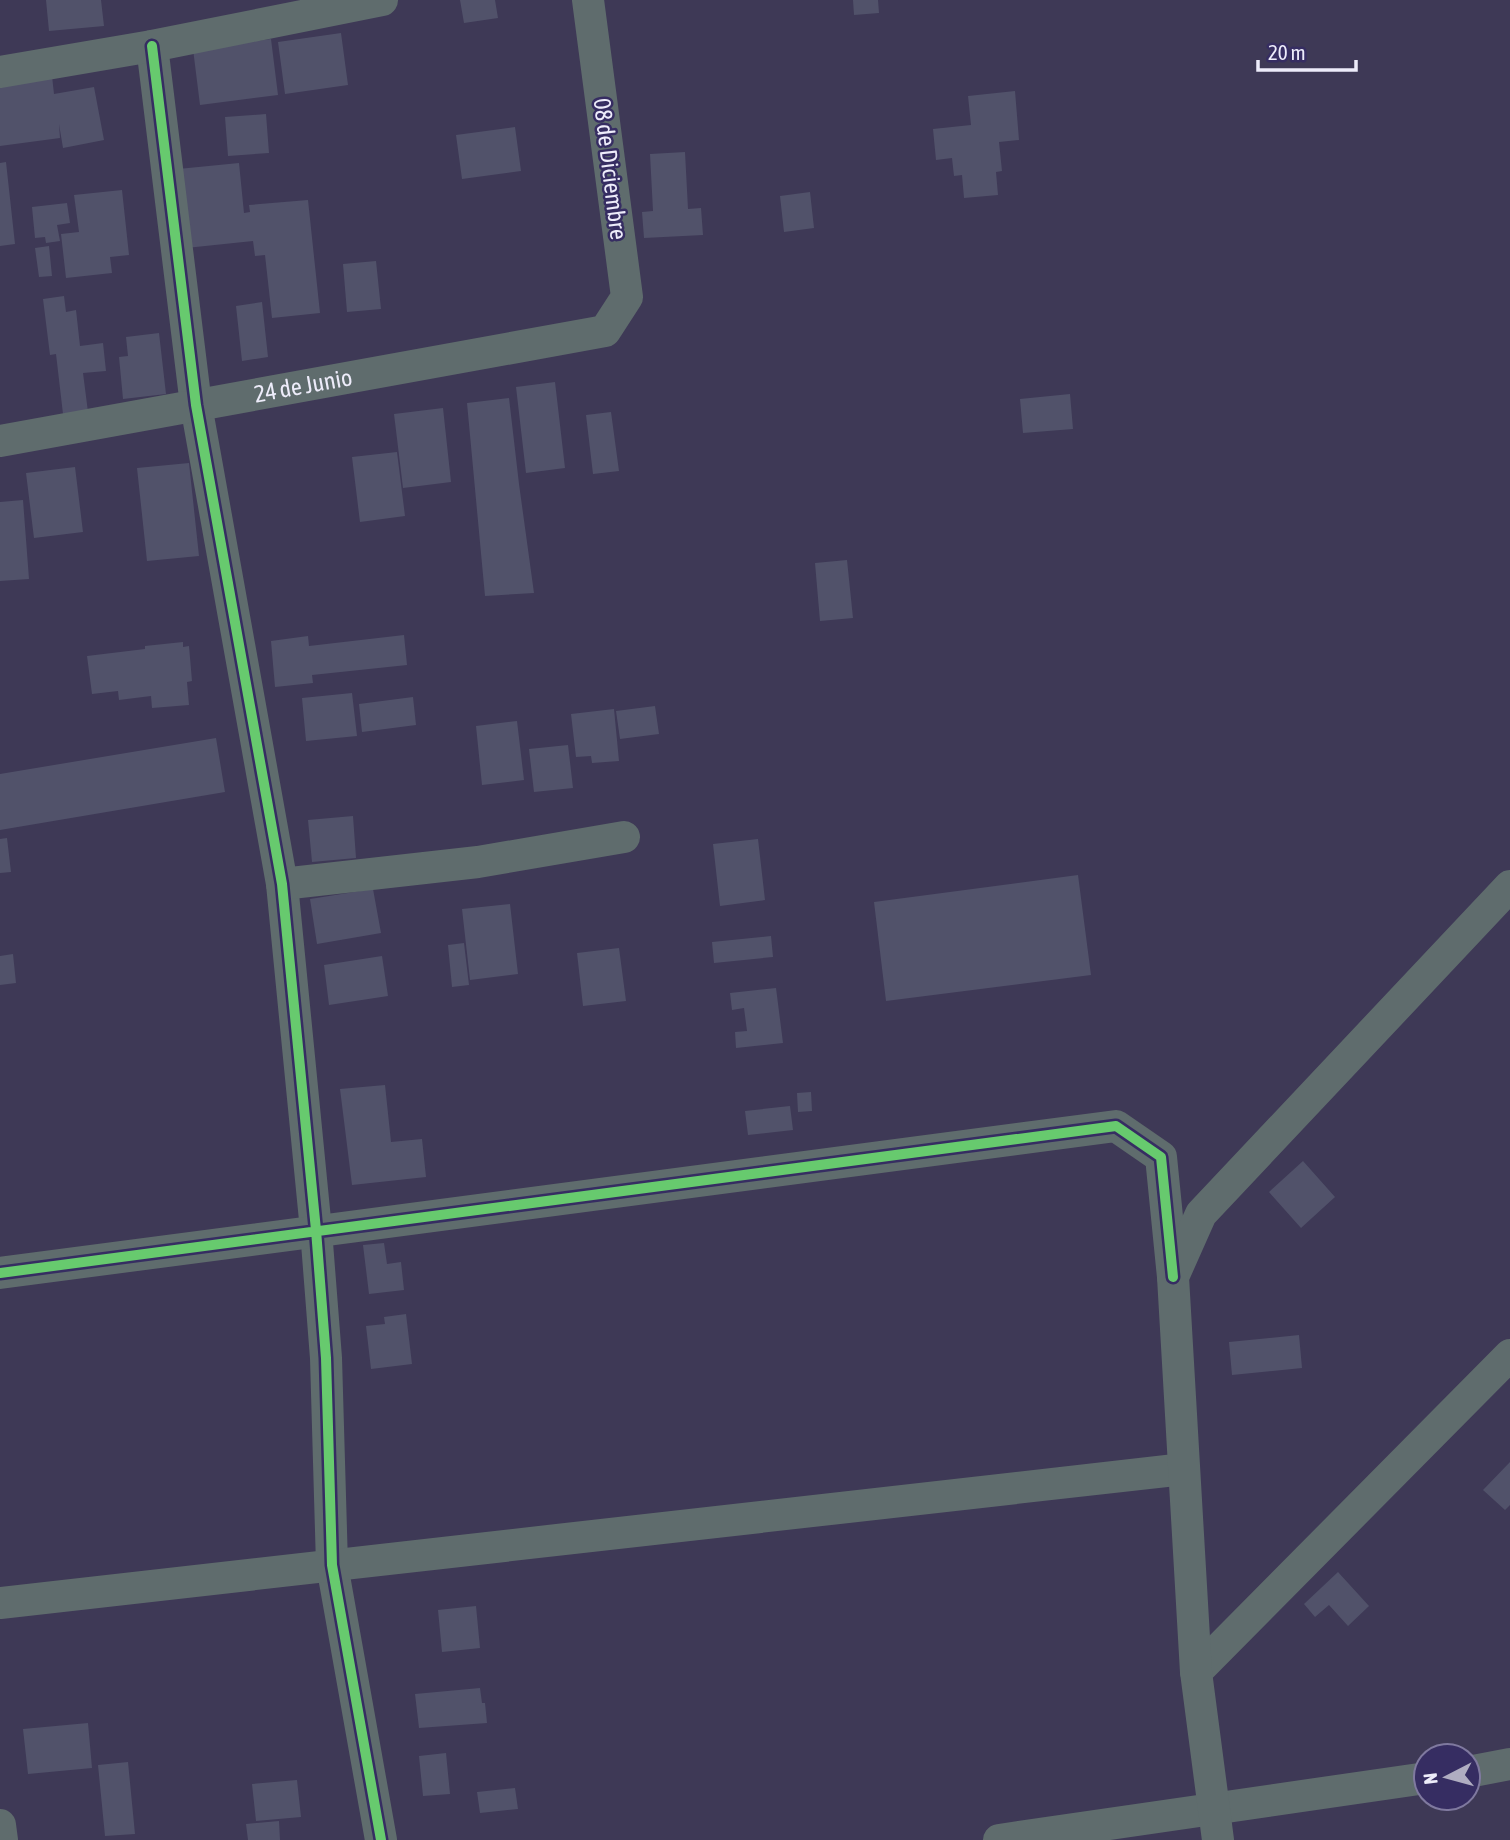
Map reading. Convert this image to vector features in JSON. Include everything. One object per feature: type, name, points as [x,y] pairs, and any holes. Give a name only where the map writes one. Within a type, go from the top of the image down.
[{"type":"street","points":[[0,72],[152,46],[382,0]]},
{"type":"street","name":"08 de Diciembre","points":[[588,0],[627,298],[605,331]]},
{"type":"street","points":[[152,46],[196,405],[282,884],[326,1358],[332,1565],[381,1840]]},
{"type":"street","name":"24 de Junio","points":[[0,441],[605,331]]},
{"type":"street","points":[[282,884],[478,862],[624,837]]},
{"type":"street","points":[[1173,1277],[1201,1214],[1510,886]]},
{"type":"street","points":[[0,1273],[1116,1126],[1161,1157],[1173,1277],[1196,1672],[1218,1840]]},
{"type":"street","points":[[1196,1672],[1510,1355]]},
{"type":"street","points":[[0,1603],[1184,1469]]},
{"type":"street","points":[[1482,1769],[1510,1764]]},
{"type":"street","points":[[999,1840],[1412,1780]]},
{"type":"street","points":[[0,1825],[2,1840]]},
{"type":"building","points":[[46,0],[101,0],[104,26],[49,31]]},
{"type":"building","points":[[460,0],[495,0],[498,18],[464,23]]},
{"type":"building","points":[[853,0],[878,0],[879,13],[854,15]]},
{"type":"building","points":[[341,33],[348,85],[285,94],[278,42]]},
{"type":"building","points":[[271,39],[278,95],[200,105],[193,49]]},
{"type":"building","points":[[51,67],[54,94],[94,87],[104,140],[63,148],[59,124],[60,138],[0,146],[0,74]]},
{"type":"building","points":[[1015,91],[1019,140],[999,142],[1002,171],[996,172],[998,195],[964,198],[962,175],[954,176],[952,158],[936,160],[933,129],[971,125],[968,96]]},
{"type":"building","points":[[266,114],[269,153],[228,156],[225,117]]},
{"type":"building","points":[[515,127],[521,171],[462,179],[456,135]]},
{"type":"building","points":[[685,152],[688,209],[701,208],[703,235],[644,238],[642,212],[653,211],[650,154]]},
{"type":"building","points":[[6,162],[15,244],[0,246],[0,163]]},
{"type":"building","points":[[239,163],[244,213],[250,212],[249,205],[308,200],[320,313],[272,318],[265,255],[255,256],[253,241],[186,248],[178,169]]},
{"type":"building","points":[[122,190],[129,255],[110,257],[112,273],[66,278],[61,234],[79,232],[74,195]]},
{"type":"building","points":[[810,192],[814,228],[784,232],[780,196]]},
{"type":"building","points":[[67,203],[70,223],[57,225],[60,241],[46,243],[45,237],[35,238],[32,207]]},
{"type":"building","points":[[49,246],[52,276],[39,277],[35,248]]},
{"type":"building","points":[[376,261],[381,309],[347,312],[343,264]]},
{"type":"building","points":[[64,296],[66,312],[76,310],[80,346],[103,343],[106,371],[83,373],[88,412],[63,414],[56,354],[50,355],[43,299]]},
{"type":"building","points":[[262,302],[268,357],[242,361],[236,306]]},
{"type":"building","points":[[159,333],[166,394],[123,399],[119,357],[128,356],[126,337]]},
{"type":"building","points":[[555,382],[565,468],[526,473],[516,387]]},
{"type":"building","points":[[1070,394],[1073,429],[1023,433],[1020,399]]},
{"type":"building","points":[[509,398],[534,593],[485,596],[467,403]]},
{"type":"building","points":[[443,408],[451,482],[403,488],[394,414]]},
{"type":"building","points":[[611,412],[619,471],[593,474],[586,415]]},
{"type":"building","points":[[397,452],[405,516],[360,522],[352,457]]},
{"type":"building","points":[[189,463],[199,556],[147,561],[137,468]]},
{"type":"building","points":[[75,467],[83,532],[34,538],[26,473]]},
{"type":"building","points":[[23,500],[29,579],[0,581],[0,502]]},
{"type":"building","points":[[847,560],[853,618],[820,621],[815,563]]},
{"type":"building","points":[[404,635],[407,665],[312,675],[313,683],[275,687],[271,641],[308,636],[309,646]]},
{"type":"building","points":[[183,642],[183,647],[189,646],[192,681],[187,682],[189,705],[152,708],[151,696],[119,700],[118,691],[92,694],[87,656]]},
{"type":"building","points":[[352,693],[357,736],[306,741],[302,698]]},
{"type":"building","points":[[413,697],[416,725],[362,732],[359,704]]},
{"type":"building","points":[[655,706],[659,734],[620,739],[616,711]]},
{"type":"building","points":[[614,709],[619,761],[592,763],[591,756],[576,757],[571,714]]},
{"type":"building","points":[[517,721],[524,780],[482,785],[476,726]]},
{"type":"building","points":[[216,738],[225,792],[0,830],[0,774]]},
{"type":"building","points":[[568,745],[573,788],[534,792],[529,749]]},
{"type":"building","points":[[353,816],[356,858],[312,862],[308,820]]},
{"type":"building","points":[[7,838],[11,872],[0,873],[0,839]]},
{"type":"building","points":[[758,839],[765,900],[720,906],[713,844]]},
{"type":"building","points":[[1078,875],[1091,975],[886,1001],[874,902]]},
{"type":"building","points":[[373,889],[381,933],[317,944],[310,899]]},
{"type":"building","points":[[510,904],[518,974],[470,980],[462,909]]},
{"type":"building","points":[[771,936],[773,957],[714,963],[712,942]]},
{"type":"building","points":[[464,943],[469,985],[452,987],[448,945]]},
{"type":"building","points":[[619,948],[626,1001],[583,1006],[577,953]]},
{"type":"building","points":[[13,954],[16,983],[0,985],[0,956]]},
{"type":"building","points":[[382,956],[388,996],[329,1005],[324,965]]},
{"type":"building","points":[[776,988],[783,1043],[736,1048],[735,1032],[747,1031],[744,1008],[732,1010],[730,993]]},
{"type":"building","points":[[385,1085],[391,1142],[422,1139],[426,1177],[352,1185],[340,1089]]},
{"type":"building","points":[[811,1092],[812,1111],[798,1112],[797,1093]]},
{"type":"building","points":[[790,1106],[793,1130],[748,1135],[745,1111]]},
{"type":"building","points":[[1303,1161],[1335,1197],[1301,1228],[1269,1192]]},
{"type":"building","points":[[384,1243],[387,1264],[401,1262],[404,1290],[369,1294],[363,1245]]},
{"type":"building","points":[[406,1314],[412,1364],[371,1369],[366,1326],[385,1324],[384,1317]]},
{"type":"building","points":[[1299,1335],[1302,1368],[1232,1375],[1229,1342]]},
{"type":"building","points":[[1510,1462],[1510,1505],[1505,1510],[1483,1490]]},
{"type":"building","points":[[1338,1572],[1369,1606],[1348,1626],[1329,1605],[1315,1617],[1304,1604]]},
{"type":"building","points":[[476,1606],[480,1648],[442,1652],[438,1610]]},
{"type":"building","points":[[480,1688],[487,1723],[419,1728],[415,1694]]},
{"type":"building","points":[[88,1723],[92,1768],[28,1774],[23,1729]]},
{"type":"building","points":[[446,1753],[450,1794],[423,1796],[419,1756]]},
{"type":"building","points":[[128,1762],[135,1834],[105,1836],[98,1765]]},
{"type":"building","points":[[297,1780],[301,1817],[256,1821],[252,1784]]},
{"type":"building","points":[[515,1788],[518,1809],[480,1813],[477,1792]]},
{"type":"building","points":[[279,1821],[280,1840],[248,1840],[246,1824]]},
{"type":"cycle path","points":[[152,46],[196,405],[282,884],[326,1358],[332,1565],[381,1840]]},
{"type":"cycle path","points":[[0,1273],[1116,1126],[1161,1157],[1173,1277]]}]
